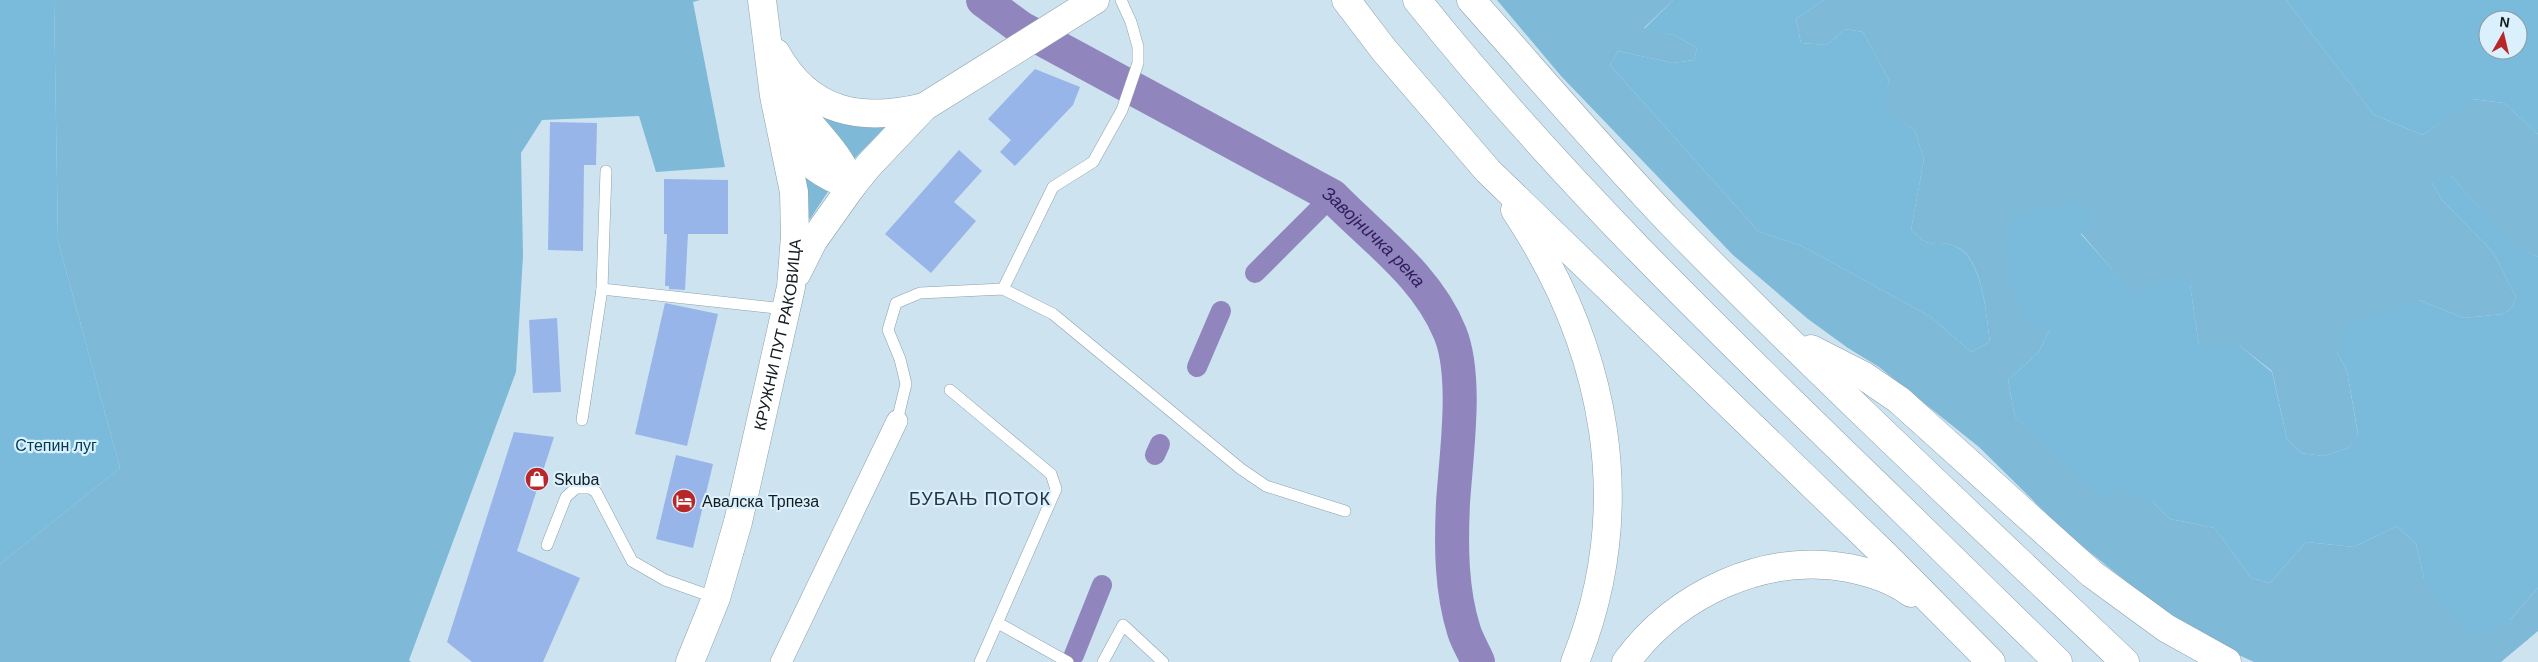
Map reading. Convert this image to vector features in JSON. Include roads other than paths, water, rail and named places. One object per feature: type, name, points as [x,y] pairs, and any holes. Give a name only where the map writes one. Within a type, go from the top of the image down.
[{"type":"main road","points":[[788,298],[813,241],[852,186],[868,165],[924,107],[1095,0]]},
{"type":"main road","points":[[1346,0],[1384,50],[1488,171],[1888,558],[1991,662]]},
{"type":"main road","points":[[1416,0],[1470,64],[1606,217],[1714,326],[2058,662]]},
{"type":"main road","points":[[1471,0],[1634,183],[1888,437],[2125,662]]},
{"type":"main road","points":[[764,8],[776,54],[792,101],[844,164],[852,186]]},
{"type":"main road","name":"КРУЖНИ ПУТ РАКОВИЦА","points":[[690,662],[716,598],[752,468],[788,298],[795,236],[794,192],[770,67],[764,8]]},
{"type":"main road","points":[[776,54],[782,65],[803,87],[843,110],[861,114],[880,115],[924,107]]},
{"type":"main road","points":[[782,126],[792,144],[804,158],[829,178],[852,186]]},
{"type":"main road","points":[[1488,171],[1517,212],[1563,299],[1597,392],[1604,428],[1609,501],[1606,538],[1593,609],[1575,662]]},
{"type":"main road","points":[[1786,335],[1864,376],[1899,400],[2092,574],[2166,628],[2227,662]]},
{"type":"main road","points":[[1626,662],[1660,624],[1698,596],[1740,577],[1786,566],[1836,566],[1895,581],[1948,619]]},
{"type":"street","points":[[781,662],[897,421]]},
{"type":"lane","points":[[1003,289],[1053,187],[1093,162],[1122,110],[1134,80],[1138,63],[1138,47],[1132,22],[1122,0]]},
{"type":"lane","points":[[582,420],[602,288],[606,171]]},
{"type":"lane","points":[[602,288],[788,298]]},
{"type":"lane","points":[[897,421],[906,384],[900,359],[888,330],[896,303],[920,293],[1003,289],[1053,314],[1240,469],[1266,486],[1345,511]]},
{"type":"lane","points":[[950,390],[1051,474],[1055,481],[1056,489],[980,662]]},
{"type":"lane","points":[[547,545],[566,497],[576,488],[590,488],[596,492],[632,561],[665,580],[716,598]]},
{"type":"lane","points":[[998,623],[1068,662]]},
{"type":"lane","points":[[1102,662],[1123,625],[1163,662]]},
{"type":"waterway","name":"Завојничка река","points":[[983,0],[1021,28],[1332,196],[1398,259],[1428,294],[1450,333],[1458,371],[1460,393],[1452,535],[1454,584],[1465,635],[1478,662]]},
{"type":"waterway","points":[[1255,273],[1332,196]]},
{"type":"waterway","points":[[1197,367],[1221,311]]},
{"type":"waterway","points":[[1155,455],[1160,444]]},
{"type":"waterway","points":[[1074,655],[1102,585]]},
{"type":"place","name":"Skuba","points":[[537,479]]},
{"type":"place","name":"Авалска Трпеза","points":[[684,501]]},
{"type":"district","name":"БУБАЊ ПОТОК","points":[[980,499]]},
{"type":"park label","name":"Степин луг","points":[[56,445]]}]
